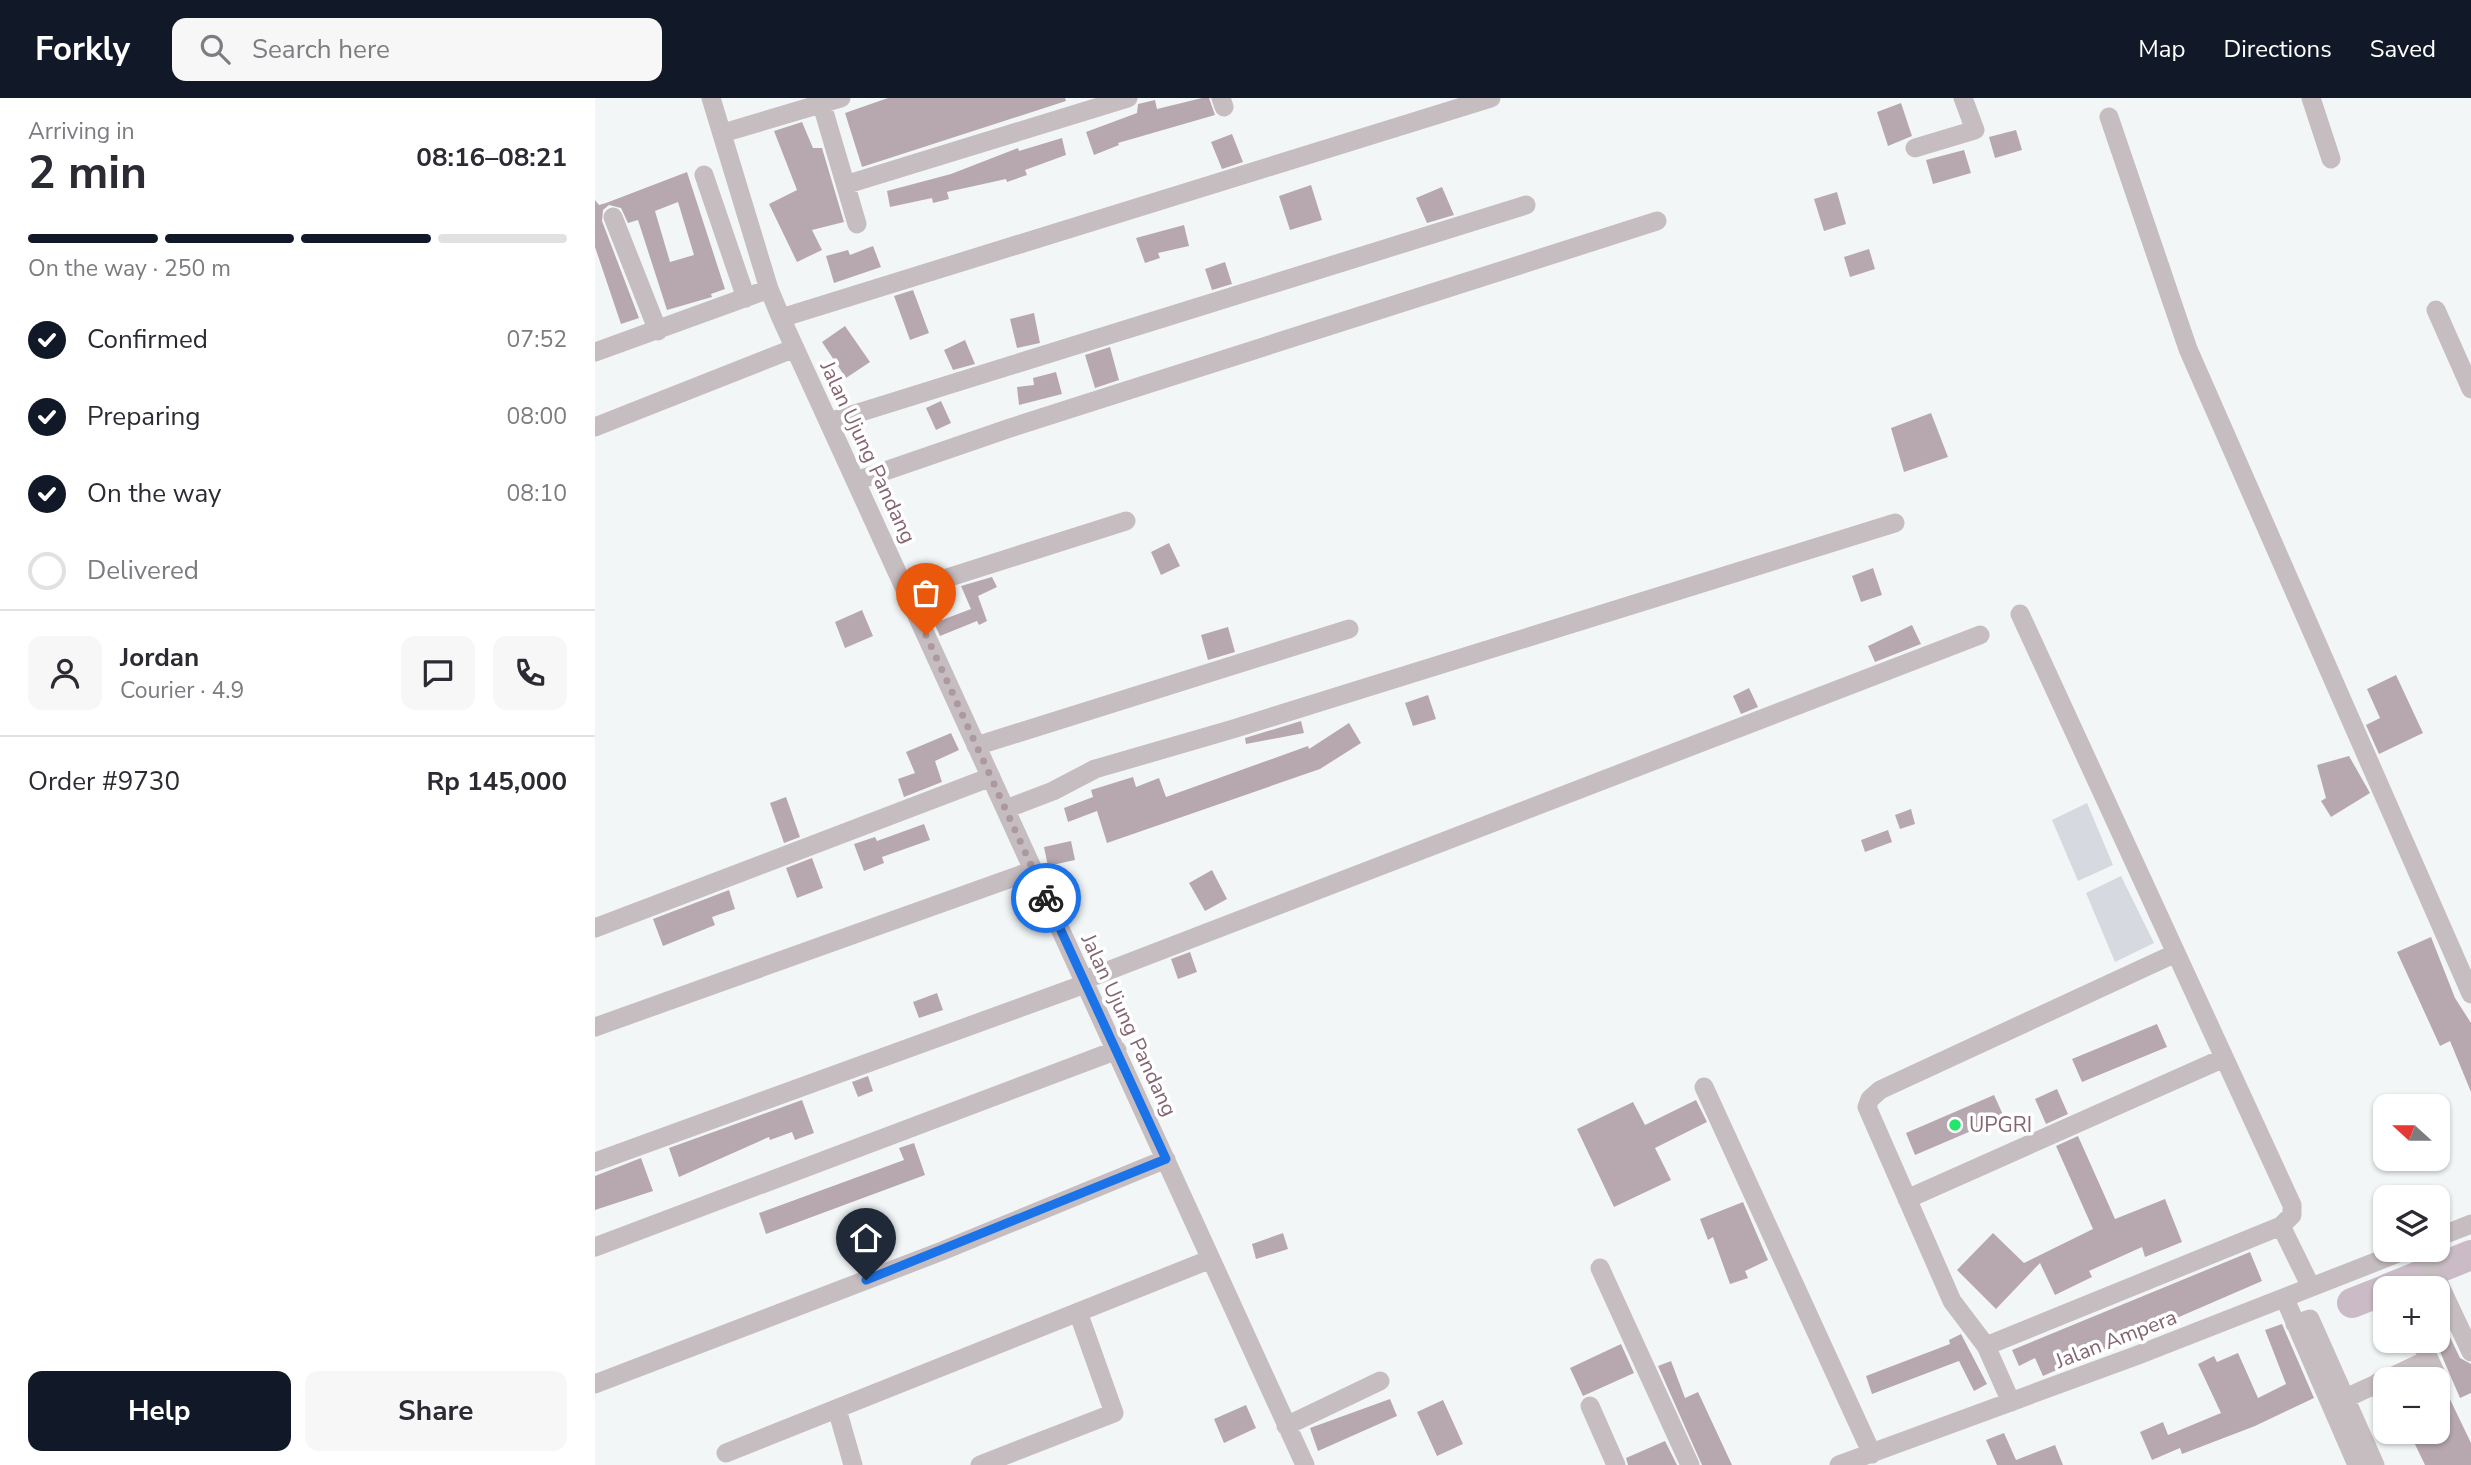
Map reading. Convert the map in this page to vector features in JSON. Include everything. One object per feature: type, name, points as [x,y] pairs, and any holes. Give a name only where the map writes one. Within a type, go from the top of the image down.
[{"type":"street","name":"Jalan Ujung Pandang","points":[[711,98],[769,289],[781,318],[1305,1465]]},
{"type":"street","points":[[723,134],[820,101],[841,98]]},
{"type":"street","points":[[848,184],[1128,98]]},
{"type":"street","points":[[781,318],[1491,98]]},
{"type":"street","points":[[1915,148],[1975,130],[1963,98]]},
{"type":"street","points":[[2311,98],[2331,159]]},
{"type":"street","points":[[820,101],[848,184],[857,224]]},
{"type":"street","points":[[2109,117],[2188,349],[2471,994]]},
{"type":"street","points":[[704,175],[746,298]]},
{"type":"street","points":[[829,422],[1526,205]]},
{"type":"street","points":[[613,217],[658,331]]},
{"type":"street","points":[[856,481],[1022,424],[1657,221]]},
{"type":"street","points":[[595,352],[769,289]]},
{"type":"street","points":[[2436,310],[2471,389]]},
{"type":"street","points":[[595,427],[795,348]]},
{"type":"street","points":[[906,591],[1126,521]]},
{"type":"street","points":[[1006,809],[1053,791],[1095,769],[1246,725],[1895,523]]},
{"type":"street","points":[[1986,1346],[2281,1226],[2292,1215],[2292,1205],[2020,614]]},
{"type":"street","points":[[977,746],[1349,629]]},
{"type":"street","points":[[595,1163],[1084,982],[1980,635]]},
{"type":"street","points":[[595,928],[991,777]]},
{"type":"street","points":[[595,1027],[1034,870]]},
{"type":"street","points":[[2011,1402],[1986,1346],[1952,1301],[1867,1107],[1870,1099],[1880,1090],[2176,953]]},
{"type":"street","points":[[595,1247],[1117,1051]]},
{"type":"street","points":[[1907,1199],[2224,1058]]},
{"type":"street","points":[[1704,1087],[1872,1454]]},
{"type":"street","points":[[595,1384],[942,1251],[1166,1159]]},
{"type":"street","points":[[2450,1232],[2471,1224]]},
{"type":"street","points":[[2281,1226],[2311,1287]]},
{"type":"street","points":[[726,1453],[1211,1259]]},
{"type":"street","name":"Jalan Ampera","points":[[1839,1465],[2311,1287],[2385,1262]]},
{"type":"street","points":[[2425,1262],[2471,1352]]},
{"type":"street","points":[[1600,1268],[1690,1465]]},
{"type":"street","points":[[2285,1298],[2357,1465]]},
{"type":"street","points":[[979,1465],[1114,1413],[1078,1312]]},
{"type":"street","points":[[2295,1324],[2310,1319],[2375,1465]]},
{"type":"street","points":[[2426,1353],[2433,1367]]},
{"type":"street","points":[[2415,1367],[2429,1359]]},
{"type":"street","points":[[1286,1426],[1380,1381]]},
{"type":"street","points":[[2346,1398],[2373,1389]]},
{"type":"street","points":[[1590,1405],[1616,1465]]},
{"type":"street","points":[[837,1409],[853,1465]]},
{"type":"shaded area","points":[[2087,803],[2113,865],[2078,881],[2052,820]]},
{"type":"shaded area","points":[[2121,876],[2154,943],[2115,962],[2086,893]]},
{"type":"building","points":[[888,98],[1065,98],[1066,101],[862,167],[845,113]]},
{"type":"building","points":[[1209,98],[1215,115],[1118,143],[1119,145],[1094,155],[1086,132],[1137,113],[1138,104],[1155,100],[1157,109]]},
{"type":"building","points":[[1901,103],[1912,136],[1888,146],[1877,112]]},
{"type":"building","points":[[802,122],[813,148],[822,148],[844,222],[812,230],[822,250],[797,262],[769,204],[797,190],[774,131]]},
{"type":"building","points":[[2016,130],[2022,150],[1995,158],[1989,137]]},
{"type":"building","points":[[1232,134],[1243,162],[1222,169],[1211,142]]},
{"type":"building","points":[[1062,138],[1066,155],[1025,170],[1027,175],[1007,182],[1006,179],[947,192],[949,199],[933,203],[932,198],[890,207],[887,191],[951,174],[1018,148],[1019,151]]},
{"type":"building","points":[[1964,150],[1971,173],[1933,184],[1926,160]]},
{"type":"building","points":[[687,172],[725,289],[711,294],[712,297],[667,310],[638,220],[628,223],[621,208],[609,205],[603,210],[602,221],[639,318],[621,324],[595,247],[595,200],[599,205]],"holes":[[[678,202],[694,255],[670,262],[655,211]]]},
{"type":"building","points":[[1311,185],[1322,220],[1290,230],[1279,196]]},
{"type":"building","points":[[1442,187],[1454,215],[1427,223],[1416,198]]},
{"type":"building","points":[[1837,192],[1846,224],[1824,231],[1814,199]]},
{"type":"building","points":[[1184,225],[1189,246],[1158,253],[1160,258],[1145,263],[1136,238]]},
{"type":"building","points":[[873,246],[881,267],[834,283],[826,256],[848,250],[850,255]]},
{"type":"building","points":[[1869,249],[1875,269],[1850,277],[1844,257]]},
{"type":"building","points":[[1225,262],[1232,284],[1212,290],[1205,269]]},
{"type":"building","points":[[913,290],[929,333],[910,340],[894,296]]},
{"type":"building","points":[[1034,313],[1040,343],[1017,348],[1010,319]]},
{"type":"building","points":[[845,326],[870,362],[846,378],[822,342]]},
{"type":"building","points":[[965,340],[975,364],[953,370],[944,350]]},
{"type":"building","points":[[1110,347],[1119,380],[1095,388],[1085,355]]},
{"type":"building","points":[[1056,372],[1062,394],[1019,405],[1017,387],[1034,385],[1033,378]]},
{"type":"building","points":[[941,401],[951,423],[936,430],[926,408]]},
{"type":"building","points":[[1931,413],[1948,457],[1904,472],[1891,428]]},
{"type":"building","points":[[1169,543],[1180,566],[1161,575],[1151,552]]},
{"type":"building","points":[[1873,568],[1882,595],[1861,602],[1852,576]]},
{"type":"building","points":[[992,577],[997,587],[978,596],[987,621],[979,625],[977,621],[940,636],[934,623],[971,609],[961,586]]},
{"type":"building","points":[[862,610],[873,636],[845,648],[835,622]]},
{"type":"building","points":[[1912,625],[1921,644],[1875,662],[1868,646]]},
{"type":"building","points":[[1228,627],[1235,652],[1208,660],[1201,635]]},
{"type":"building","points":[[2396,675],[2423,733],[2379,754],[2366,725],[2380,718],[2367,689]]},
{"type":"building","points":[[1749,688],[1758,707],[1741,714],[1733,696]]},
{"type":"building","points":[[1428,695],[1436,719],[1413,726],[1405,703]]},
{"type":"building","points":[[1301,721],[1304,733],[1246,744],[1245,738]]},
{"type":"building","points":[[1349,723],[1361,743],[1320,769],[1107,843],[1097,811],[1068,822],[1064,808],[1093,797],[1091,790],[1133,777],[1136,787],[1159,778],[1166,797],[1308,746],[1309,749]]},
{"type":"building","points":[[951,733],[959,750],[935,761],[942,782],[904,797],[898,779],[915,773],[906,752]]},
{"type":"building","points":[[2349,756],[2370,793],[2331,817],[2321,801],[2326,798],[2317,765]]},
{"type":"building","points":[[786,797],[800,837],[784,843],[770,803]]},
{"type":"building","points":[[1911,809],[1915,824],[1900,829],[1895,815]]},
{"type":"building","points":[[924,824],[930,840],[882,857],[884,863],[864,871],[854,844],[875,837],[877,841]]},
{"type":"building","points":[[1888,830],[1892,842],[1865,852],[1861,840]]},
{"type":"building","points":[[1071,841],[1075,860],[1048,866],[1044,847]]},
{"type":"building","points":[[812,858],[823,888],[797,898],[786,868]]},
{"type":"building","points":[[1212,870],[1227,899],[1205,911],[1189,883]]},
{"type":"building","points":[[729,890],[735,909],[712,917],[715,925],[663,946],[653,919]]},
{"type":"building","points":[[2431,937],[2455,998],[2471,1023],[2471,1092],[2450,1041],[2440,1046],[2397,952]]},
{"type":"building","points":[[1190,952],[1197,972],[1178,979],[1171,959]]},
{"type":"building","points":[[937,993],[943,1010],[919,1018],[913,1002]]},
{"type":"building","points":[[2157,1024],[2167,1047],[2082,1082],[2072,1059]]},
{"type":"building","points":[[868,1076],[873,1091],[858,1097],[852,1082]]},
{"type":"building","points":[[2057,1089],[2068,1114],[2046,1124],[2035,1099]]},
{"type":"building","name":"UPGRI","points":[[1994,1095],[2004,1117],[1915,1155],[1906,1133]]},
{"type":"building","points":[[802,1100],[814,1133],[795,1140],[792,1132],[770,1140],[769,1137],[679,1177],[669,1148]]},
{"type":"building","points":[[1696,1100],[1707,1122],[1655,1148],[1671,1180],[1614,1207],[1577,1129],[1633,1102],[1645,1125]]},
{"type":"building","points":[[2078,1136],[2115,1219],[2165,1199],[2182,1242],[2145,1257],[2142,1247],[2089,1271],[2092,1277],[2055,1295],[2040,1263],[1996,1309],[1957,1270],[1993,1233],[2024,1263],[2093,1229],[2056,1146]]},
{"type":"building","points":[[914,1143],[925,1175],[766,1234],[759,1213],[904,1160],[899,1148]]},
{"type":"building","points":[[641,1158],[653,1191],[595,1210],[595,1176]]},
{"type":"building","points":[[1743,1202],[1768,1260],[1745,1271],[1748,1278],[1730,1284],[1713,1237],[1708,1240],[1700,1219]]},
{"type":"building","points":[[1283,1233],[1288,1249],[1256,1259],[1252,1244]]},
{"type":"building","points":[[2250,1252],[2262,1281],[2043,1376],[2035,1358],[2019,1366],[2012,1350]]},
{"type":"building","points":[[2282,1324],[2314,1398],[2255,1426],[2182,1454],[2180,1448],[2152,1460],[2140,1432],[2163,1422],[2168,1435],[2221,1413],[2198,1364],[2214,1356],[2217,1362],[2238,1353],[2258,1398],[2286,1384],[2265,1330]]},
{"type":"building","points":[[1961,1334],[1987,1384],[1974,1391],[1959,1361],[1872,1394],[1866,1376],[1950,1344],[1949,1340]]},
{"type":"building","points":[[2450,1337],[2460,1358],[2471,1364],[2471,1393],[2460,1398],[2450,1375],[2450,1367],[2447,1367],[2441,1353],[2450,1353]]},
{"type":"building","points":[[1621,1344],[1634,1373],[1583,1396],[1570,1368]]},
{"type":"building","points":[[1671,1361],[1685,1398],[1698,1392],[1732,1465],[1702,1465],[1658,1366]]},
{"type":"building","points":[[1390,1399],[1397,1416],[1318,1451],[1310,1428]]},
{"type":"building","points":[[2450,1399],[2471,1443],[2471,1465],[2425,1465],[2415,1444],[2450,1444]]},
{"type":"building","points":[[1443,1400],[1463,1444],[1437,1456],[1417,1412]]},
{"type":"building","points":[[1246,1405],[1256,1428],[1224,1443],[1214,1419]]},
{"type":"building","points":[[2004,1433],[2016,1460],[2055,1445],[2063,1465],[1997,1465],[1986,1440]]},
{"type":"building","points":[[1665,1441],[1677,1465],[1628,1465],[1626,1458]]},
{"type":"waterway","points":[[2419,1276],[2471,1255]]},
{"type":"waterway","points":[[2352,1303],[2373,1295]]},
{"type":"way so far","points":[[926,635],[1046,898]]},
{"type":"place","name":"UPGRI","points":[[1955,1125]]},
{"type":"route","points":[[866,1280],[1166,1159],[1046,898]]}]
